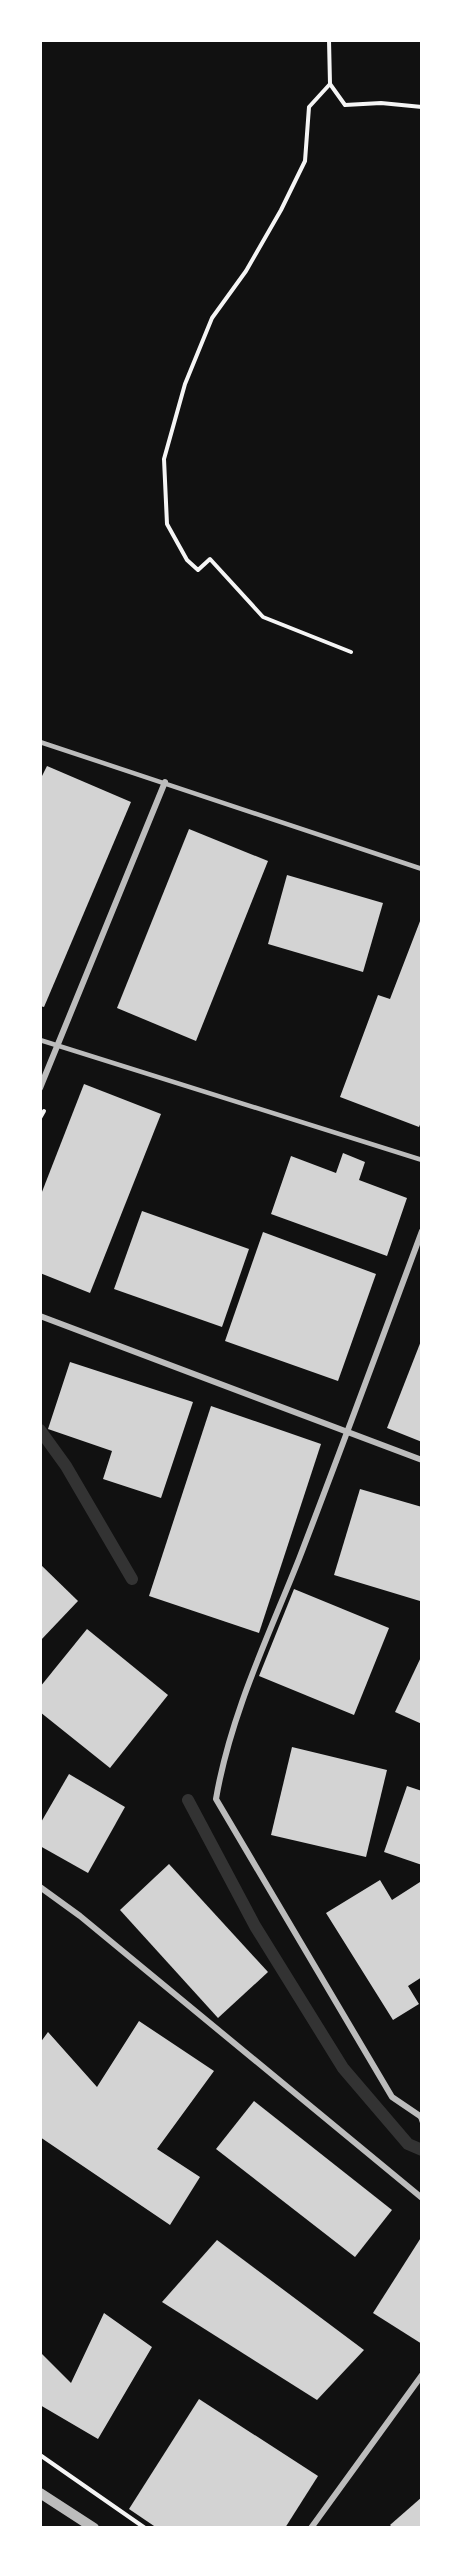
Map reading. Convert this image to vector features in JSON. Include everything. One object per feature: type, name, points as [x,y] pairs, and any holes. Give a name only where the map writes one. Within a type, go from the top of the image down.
[{"type":"street","points":[[40,1088],[59,1047],[165,782]]},
{"type":"street","points":[[421,2119],[392,2097],[216,1799],[222,1767],[241,1707],[348,1431],[422,1231]]},
{"type":"street","points":[[40,1316],[422,1460]]},
{"type":"street","points":[[40,1887],[80,1916],[422,2198]]},
{"type":"street","points":[[311,2528],[422,2375]]},
{"type":"street","points":[[40,2493],[94,2528]]},
{"type":"lane","points":[[40,742],[422,869]]},
{"type":"lane","points":[[40,1040],[422,1161]]},
{"type":"path","points":[[329,40],[330,84],[345,105],[381,103],[422,107]]},
{"type":"path","points":[[330,84],[309,106],[305,161],[281,210],[246,271],[212,318],[185,384],[164,459],[167,524],[187,560],[198,570],[210,559],[263,617],[351,652]]},
{"type":"path","points":[[40,2456],[145,2528]]},
{"type":"building","points":[[47,766],[131,802],[44,1007],[40,1006],[40,780]]},
{"type":"building","points":[[189,829],[268,861],[196,1041],[117,1008]]},
{"type":"building","points":[[287,875],[383,903],[363,972],[268,944]]},
{"type":"building","points":[[422,916],[422,1120],[419,1127],[340,1097],[378,995],[390,999]]},
{"type":"building","points":[[84,1084],[161,1114],[90,1293],[40,1273],[40,1197]]},
{"type":"building","points":[[343,1153],[365,1162],[359,1180],[407,1198],[387,1256],[271,1214],[291,1156],[336,1173]]},
{"type":"building","points":[[142,1211],[249,1249],[222,1327],[114,1289]]},
{"type":"building","points":[[263,1232],[376,1274],[338,1381],[225,1341]]},
{"type":"building","points":[[422,1341],[422,1442],[387,1428]]},
{"type":"building","points":[[70,1362],[193,1402],[161,1498],[103,1479],[112,1451],[48,1429]]},
{"type":"building","points":[[211,1406],[321,1444],[259,1633],[149,1596]]},
{"type":"building","points":[[360,1489],[422,1507],[420,1601],[334,1575]]},
{"type":"building","points":[[40,1564],[78,1601],[40,1641]]},
{"type":"building","points":[[294,1589],[389,1628],[354,1715],[259,1676]]},
{"type":"building","points":[[87,1629],[168,1695],[110,1768],[40,1712],[40,1687]]},
{"type":"building","points":[[422,1655],[422,1724],[395,1712]]},
{"type":"building","points":[[292,1747],[387,1770],[366,1857],[271,1835]]},
{"type":"building","points":[[69,1774],[125,1807],[88,1873],[40,1846],[40,1824]]},
{"type":"building","points":[[407,1786],[422,1791],[422,1865],[384,1852]]},
{"type":"building","points":[[169,1864],[268,1972],[218,2018],[120,1910]]},
{"type":"building","points":[[380,1880],[392,1900],[420,1882],[422,1885],[422,1977],[408,1986],[419,2004],[393,2020],[326,1913]]},
{"type":"building","points":[[139,2021],[214,2071],[157,2149],[200,2177],[170,2225],[40,2137],[40,2043],[48,2032],[97,2087]]},
{"type":"building","points":[[254,2101],[392,2210],[355,2257],[216,2149]]},
{"type":"building","points":[[422,2236],[422,2344],[373,2313]]},
{"type":"building","points":[[217,2240],[364,2350],[317,2400],[162,2302]]},
{"type":"building","points":[[104,2313],[152,2347],[98,2439],[40,2405],[40,2352],[71,2383]]},
{"type":"building","points":[[199,2399],[318,2476],[285,2528],[157,2528],[129,2509]]},
{"type":"building","points":[[422,2497],[422,2528],[393,2528],[390,2525]]},
{"type":"waterway","points":[[40,1430],[66,1466],[132,1579]]},
{"type":"waterway","points":[[188,1800],[255,1926],[343,2068],[408,2144],[422,2150]]}]
